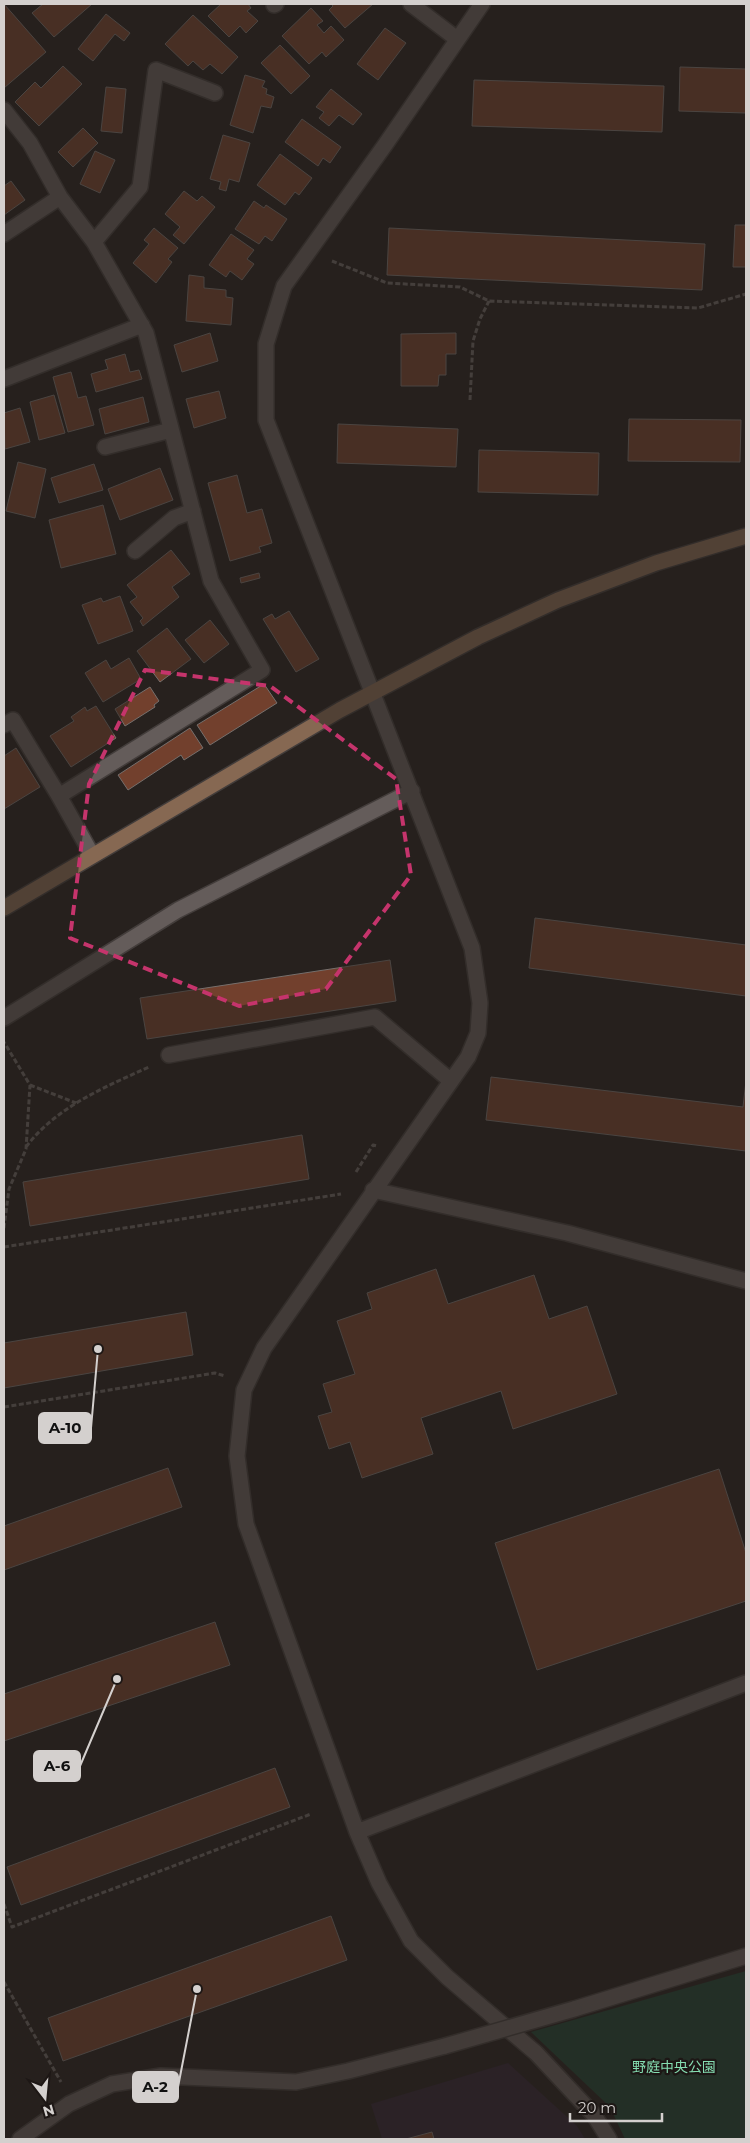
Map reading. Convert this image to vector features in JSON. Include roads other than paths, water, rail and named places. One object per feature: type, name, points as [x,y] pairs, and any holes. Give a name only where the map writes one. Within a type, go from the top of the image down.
[{"type":"street","points":[[411,4],[457,39]]},
{"type":"street","points":[[482,4],[385,145],[284,286],[266,344],[266,420],[472,948],[480,1003],[478,1033],[468,1057],[264,1348],[244,1390],[237,1456],[246,1524],[357,1832],[379,1883],[411,1941],[447,1976],[536,2053],[594,2115],[609,2139]]},
{"type":"street","points":[[94,242],[140,187],[156,70],[215,93]]},
{"type":"street","points":[[4,110],[30,143],[60,197],[94,242],[146,333],[210,581],[262,670],[59,796]]},
{"type":"street","points":[[4,234],[60,197]]},
{"type":"street","points":[[4,379],[142,325]]},
{"type":"street","points":[[105,447],[172,430]]},
{"type":"street","points":[[135,551],[174,518],[193,512]]},
{"type":"street","points":[[4,908],[373,692],[478,637],[558,600],[656,563],[746,536]]},
{"type":"street","points":[[4,725],[13,720],[92,855]]},
{"type":"street","points":[[4,1018],[178,910],[412,791]]},
{"type":"street","points":[[169,1055],[375,1017],[451,1081]]},
{"type":"street","points":[[373,1190],[567,1233],[746,1281]]},
{"type":"street","points":[[357,1832],[746,1683]]},
{"type":"street","points":[[22,2139],[72,2102],[112,2084],[161,2076],[296,2082],[348,2071],[445,2046],[574,2009],[746,1956]]},
{"type":"place","name":"A-10","points":[[98,1349]]},
{"type":"place","name":"A-6","points":[[117,1679]]},
{"type":"place","name":"A-2","points":[[197,1989]]},
{"type":"park label","name":"野庭中央公園","points":[[674,2067]]}]
